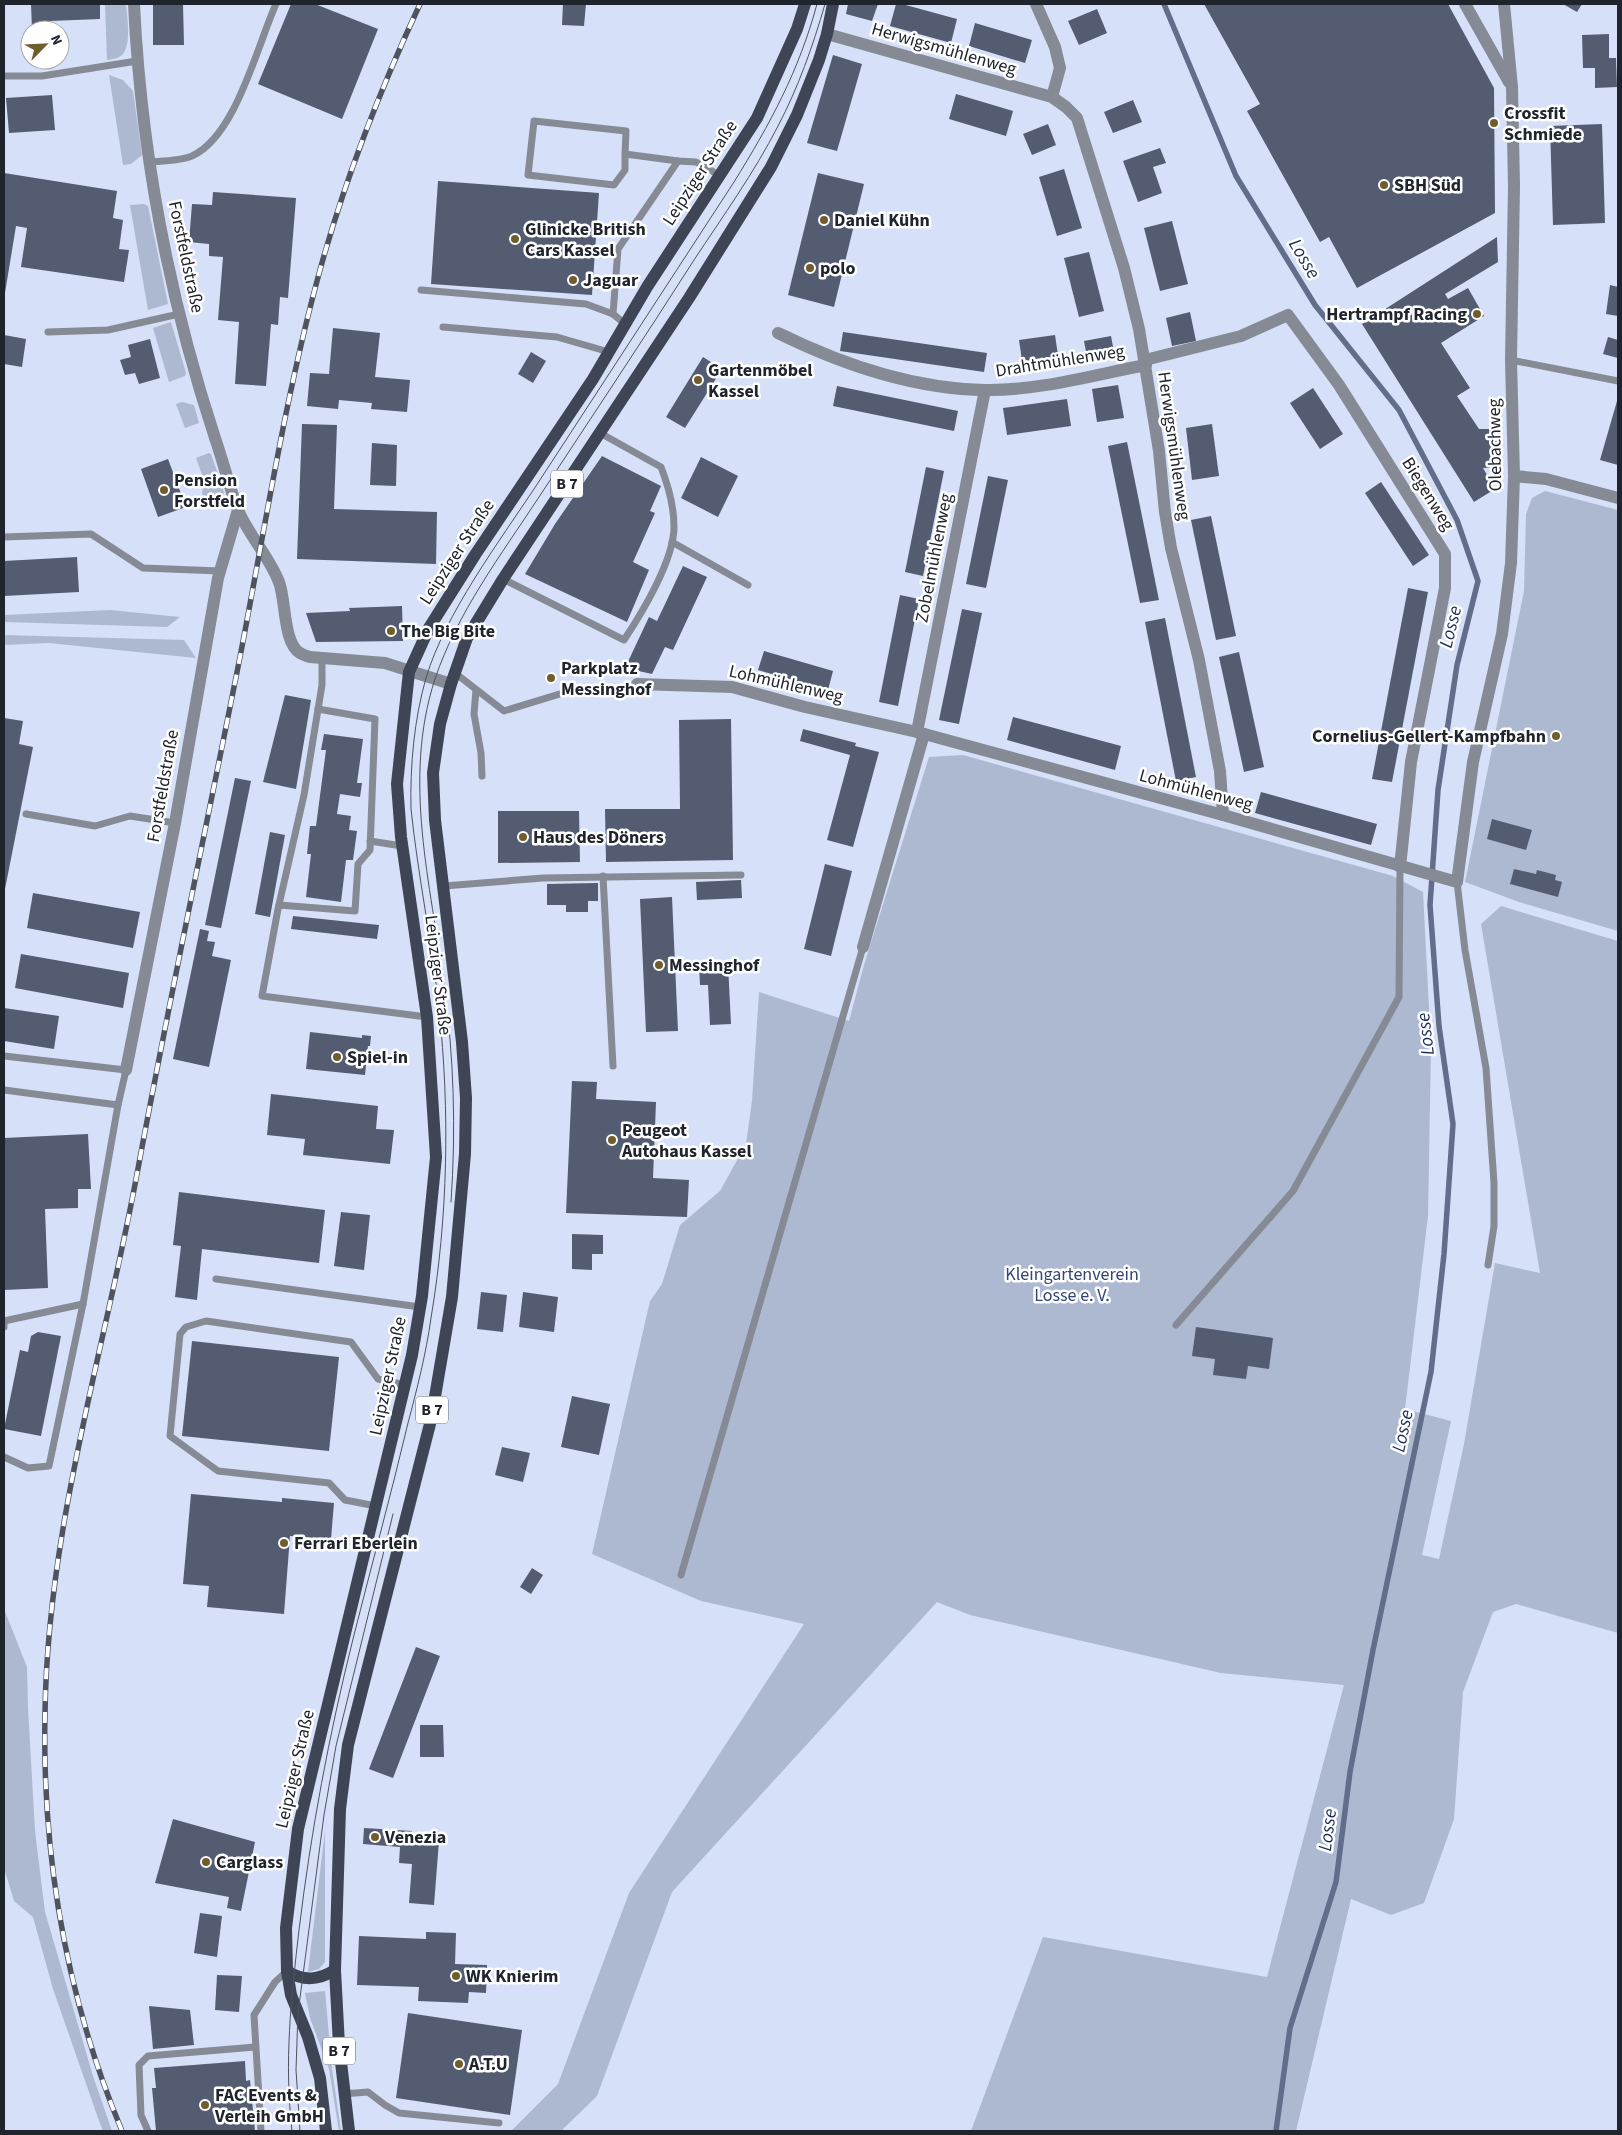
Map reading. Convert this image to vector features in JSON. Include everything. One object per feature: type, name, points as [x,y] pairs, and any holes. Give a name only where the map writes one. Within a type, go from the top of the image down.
[{"type":"main road","name":"Leipziger Straße","points":[[326,2131],[320,2078],[308,2037],[291,1995],[287,1971],[286,1928],[298,1829],[405,1385],[420,1307],[436,1157],[427,1017],[402,846],[397,784],[409,672],[430,628],[475,555],[593,379],[625,324],[757,118],[797,29],[804,4]]},
{"type":"main road","name":"Leipziger Straße","points":[[349,2131],[343,2094],[335,1970],[340,1810],[348,1745],[431,1420],[452,1297],[465,1154],[466,1098],[462,1042],[435,820],[433,773],[440,724],[453,679],[468,638],[503,579],[695,289],[771,167],[797,115],[827,34],[833,4]]},
{"type":"main road","points":[[287,1971],[294,1976],[312,1979],[323,1978],[335,1970]]},
{"type":"street","name":"Forstfeldstraße","points":[[134,4],[137,61],[150,162],[179,314],[203,400],[238,510],[280,583],[289,638],[293,647],[305,655],[370,661],[409,672],[453,679]]},
{"type":"street","points":[[1036,4],[1054,47],[1060,68],[1052,97]]},
{"type":"street","points":[[1465,4],[1512,87]]},
{"type":"street","name":"Olebachweg","points":[[1453,881],[1473,762],[1503,625],[1512,563],[1514,476],[1511,360],[1514,186],[1512,87],[1504,4]]},
{"type":"street","name":"Herwigsmühlenweg","points":[[827,34],[1052,97],[1066,106],[1077,118],[1124,268],[1145,362],[1159,451],[1165,512],[1171,548],[1199,660],[1220,771],[1223,815]]},
{"type":"street","name":"Biegenweg","points":[[1145,362],[1241,336],[1288,316],[1339,385],[1445,554],[1445,588],[1411,762],[1405,868]]},
{"type":"street","name":"Drahtmühlenweg","points":[[778,333],[850,365],[933,384],[985,390],[1025,388],[1145,362]]},
{"type":"street","name":"Zobelmühlenweg","points":[[921,733],[985,390]]},
{"type":"street","points":[[1514,476],[1546,479],[1618,498]]},
{"type":"street","name":"Forstfeldstraße","points":[[126,1070],[175,823],[220,570],[238,510]]},
{"type":"street","name":"Lohmühlenweg","points":[[637,684],[732,687],[805,707],[921,733],[1223,815],[1453,881]]},
{"type":"street","points":[[863,947],[921,733]]},
{"type":"lane","points":[[150,162],[191,156],[212,142],[236,105],[276,4]]},
{"type":"lane","points":[[4,76],[42,76],[137,61]]},
{"type":"lane","points":[[534,121],[626,131],[625,154],[625,170],[614,184],[528,175],[534,121]]},
{"type":"lane","points":[[625,154],[678,162],[696,162],[719,175]]},
{"type":"lane","points":[[613,314],[618,249],[678,162]]},
{"type":"lane","points":[[421,290],[586,304],[613,314],[625,324]]},
{"type":"lane","points":[[48,332],[108,330],[179,314]]},
{"type":"lane","points":[[444,327],[557,338],[609,352]]},
{"type":"lane","points":[[1511,360],[1618,381]]},
{"type":"lane","points":[[503,579],[624,640],[650,598],[672,542],[674,527],[668,486],[661,467],[600,433]]},
{"type":"lane","points":[[4,537],[91,534],[143,568],[220,570]]},
{"type":"lane","points":[[672,542],[748,585]]},
{"type":"lane","points":[[322,658],[322,685],[304,796],[279,905],[262,996],[427,1017]]},
{"type":"lane","points":[[453,679],[476,690],[504,711],[576,689]]},
{"type":"lane","points":[[476,690],[474,714],[481,753],[482,776]]},
{"type":"lane","points":[[279,905],[355,911],[358,864],[370,850],[375,719],[318,709]]},
{"type":"lane","points":[[26,814],[95,826],[130,816],[175,823]]},
{"type":"lane","points":[[370,841],[402,846]]},
{"type":"lane","points":[[1176,1325],[1293,1191],[1398,997],[1405,868]]},
{"type":"lane","points":[[444,886],[543,878],[741,875]]},
{"type":"lane","points":[[603,876],[613,1066]]},
{"type":"lane","points":[[1453,881],[1486,1068],[1494,1183],[1494,1226],[1488,1265]]},
{"type":"lane","points":[[681,1575],[863,947]]},
{"type":"lane","points":[[4,1056],[126,1070],[118,1105],[83,1304],[50,1466],[28,1468],[4,1456]]},
{"type":"lane","points":[[4,1090],[118,1105]]},
{"type":"lane","points":[[216,1279],[420,1307]]},
{"type":"lane","points":[[4,1327],[4,1321],[83,1304]]},
{"type":"lane","points":[[376,1506],[345,1500],[329,1483],[218,1471],[170,1436],[180,1334],[186,1327],[206,1321],[351,1342],[378,1379],[405,1385]]},
{"type":"lane","points":[[260,2131],[254,2015],[275,1982],[287,1971]]},
{"type":"lane","points":[[148,2131],[141,2115],[139,2065],[148,2056],[255,2047]]},
{"type":"lane","points":[[343,2094],[368,2092],[399,2113],[499,2123]]},
{"type":"green space","points":[[105,4],[126,4],[128,25],[128,41],[123,54],[118,58],[107,60]]},
{"type":"green space","points":[[109,75],[123,80],[133,91],[142,155],[131,164],[123,165]]},
{"type":"green space","points":[[144,204],[148,206],[168,304],[148,310],[130,205]]},
{"type":"green space","points":[[171,322],[186,373],[185,376],[169,382],[153,328]]},
{"type":"green space","points":[[182,402],[194,405],[199,423],[185,428],[176,404]]},
{"type":"green space","points":[[211,454],[224,492],[221,504],[208,500],[202,494],[204,480],[196,458]]},
{"type":"green space","name":"Cornelius-Gellert-Kampfbahn","points":[[1545,491],[1618,510],[1618,931],[1519,902],[1465,882],[1524,591],[1526,514],[1532,498]]},
{"type":"green space","points":[[110,610],[180,617],[167,627],[4,622],[4,615]]},
{"type":"green space","points":[[4,635],[184,640],[196,658],[49,643],[4,645]]},
{"type":"green space","name":"Kleingartenverein Losse e. V.","points":[[963,755],[1393,876],[1423,892],[1431,1047],[1428,1216],[1405,1409],[1451,1421],[1422,1555],[1439,1559],[1464,1444],[1495,1263],[1540,1273],[1481,924],[1501,906],[1618,941],[1618,1633],[1516,1604],[1493,1612],[1463,1692],[1454,1819],[1424,1903],[1391,1915],[1351,1899],[1296,2131],[971,2131],[1043,1937],[1267,1977],[1344,1685],[1221,1673],[970,1615],[937,1602],[672,1892],[597,2096],[561,2131],[511,2131],[558,2084],[629,1893],[804,1624],[701,1601],[592,1554],[650,1301],[662,1284],[680,1225],[720,1191],[746,1144],[752,1101],[759,992],[849,1021],[864,965],[929,757]]},
{"type":"green space","points":[[4,1609],[27,1667],[35,1831],[45,1912],[93,2076],[112,2131],[103,2131],[53,1989],[33,1917],[14,1901],[4,1868]]},
{"type":"green space","points":[[325,1831],[325,1962],[319,1969],[308,1972]]},
{"type":"green space","points":[[325,1991],[332,2069],[341,2131],[339,2131],[329,2069],[310,2018],[305,1993]]},
{"type":"building","points":[[31,4],[100,4],[100,19],[32,20]]},
{"type":"building","points":[[153,4],[183,4],[184,45],[153,45]]},
{"type":"building","points":[[291,4],[315,4],[378,29],[342,119],[258,84]]},
{"type":"building","points":[[563,4],[586,4],[584,26],[562,25]]},
{"type":"building","points":[[848,4],[878,4],[872,21],[846,14]]},
{"type":"building","points":[[896,4],[957,19],[951,43],[890,26]]},
{"type":"building","points":[[1204,4],[1448,4],[1494,88],[1495,213],[1357,288],[1329,237],[1320,242],[1247,111],[1260,104]]},
{"type":"building","points":[[1563,4],[1582,4],[1577,12]]},
{"type":"building","points":[[1097,9],[1107,33],[1079,45],[1068,21]]},
{"type":"building","points":[[975,23],[1032,40],[1025,63],[969,46]]},
{"type":"building","points":[[1609,34],[1609,58],[1616,58],[1617,87],[1595,88],[1595,68],[1583,68],[1582,35]]},
{"type":"building","points":[[833,55],[862,64],[837,151],[807,143]]},
{"type":"building","points":[[956,94],[1013,111],[1006,136],[949,119]]},
{"type":"building","points":[[52,95],[55,130],[9,133],[6,98]]},
{"type":"building","points":[[1133,100],[1142,122],[1113,133],[1104,112]]},
{"type":"building","points":[[1048,124],[1056,145],[1032,155],[1023,134]]},
{"type":"building","points":[[1602,124],[1605,223],[1553,225],[1550,126]]},
{"type":"building","points":[[1160,148],[1166,163],[1153,167],[1162,193],[1138,202],[1123,161]]},
{"type":"building","points":[[1064,169],[1082,228],[1057,236],[1039,177]]},
{"type":"building","points":[[4,173],[117,191],[113,218],[123,220],[119,249],[129,250],[124,282],[21,267],[27,228],[16,226],[4,299]]},
{"type":"building","points":[[818,173],[864,184],[834,307],[788,295]]},
{"type":"building","name":"Glinicke British Cars Kassel","points":[[438,181],[599,193],[592,295],[431,284]]},
{"type":"building","points":[[213,192],[296,198],[288,298],[280,297],[278,325],[271,324],[266,386],[235,384],[239,322],[218,320],[223,257],[209,256],[209,244],[189,242],[192,204],[212,205]]},
{"type":"building","points":[[1172,221],[1188,284],[1160,291],[1144,228]]},
{"type":"building","points":[[1497,237],[1498,262],[1445,294],[1448,299],[1468,288],[1484,316],[1441,343],[1470,388],[1457,396],[1479,429],[1498,429],[1499,467],[1483,468],[1495,489],[1474,502],[1362,324]]},
{"type":"building","points":[[1089,252],[1104,311],[1079,317],[1064,258]]},
{"type":"building","points":[[1610,285],[1618,287],[1618,316],[1606,314]]},
{"type":"building","points":[[1190,312],[1196,341],[1172,346],[1166,318]]},
{"type":"building","points":[[333,328],[380,333],[375,377],[410,380],[407,412],[371,409],[372,403],[339,400],[338,409],[307,406],[310,373],[329,374]]},
{"type":"building","points":[[843,332],[987,353],[984,372],[840,351]]},
{"type":"building","points":[[4,335],[26,339],[22,367],[4,364]]},
{"type":"building","points":[[1055,335],[1059,362],[1023,367],[1019,340]]},
{"type":"building","points":[[1111,336],[1115,357],[1088,362],[1084,341]]},
{"type":"building","points":[[1608,337],[1618,340],[1618,358],[1603,354]]},
{"type":"building","points":[[150,339],[160,378],[139,384],[135,373],[125,375],[120,360],[131,357],[128,345]]},
{"type":"building","points":[[531,352],[546,361],[533,383],[518,374]]},
{"type":"building","points":[[703,357],[722,369],[685,428],[666,417]]},
{"type":"building","points":[[1118,385],[1124,418],[1097,422],[1092,389]]},
{"type":"building","points":[[837,386],[958,411],[954,431],[833,406]]},
{"type":"building","points":[[1313,388],[1343,434],[1320,449],[1290,403]]},
{"type":"building","points":[[1067,399],[1071,426],[1007,435],[1003,408]]},
{"type":"building","points":[[1618,402],[1618,465],[1600,460]]},
{"type":"building","points":[[302,424],[337,425],[334,509],[437,512],[436,564],[297,559]]},
{"type":"building","points":[[1212,424],[1219,476],[1192,480],[1186,428]]},
{"type":"building","points":[[1127,442],[1159,600],[1140,603],[1108,446]]},
{"type":"building","points":[[372,443],[397,445],[396,486],[370,485]]},
{"type":"building","points":[[602,456],[661,486],[650,511],[655,513],[633,562],[649,570],[627,622],[525,574],[555,524]]},
{"type":"building","points":[[701,457],[738,476],[718,517],[681,498]]},
{"type":"building","points":[[168,459],[186,507],[158,517],[141,469]]},
{"type":"building","points":[[926,467],[944,471],[923,576],[905,572]]},
{"type":"building","points":[[988,476],[1008,480],[986,588],[966,584]]},
{"type":"building","points":[[1381,482],[1429,555],[1413,566],[1365,493]]},
{"type":"building","points":[[1211,516],[1236,636],[1216,640],[1191,520]]},
{"type":"building","points":[[77,557],[79,592],[4,596],[4,561]]},
{"type":"building","points":[[683,566],[707,577],[673,650],[665,647],[652,674],[625,668],[649,617],[657,621]]},
{"type":"building","points":[[1408,588],[1428,592],[1392,782],[1372,779]]},
{"type":"building","points":[[900,595],[919,599],[898,706],[879,702]]},
{"type":"building","points":[[402,606],[403,641],[316,642],[306,613],[350,611],[349,608]]},
{"type":"building","points":[[962,609],[982,613],[959,724],[939,720]]},
{"type":"building","points":[[1165,618],[1196,777],[1176,781],[1145,622]]},
{"type":"building","points":[[764,651],[833,671],[828,690],[758,670]]},
{"type":"building","points":[[1239,652],[1264,767],[1244,772],[1219,657]]},
{"type":"building","points":[[285,695],[311,700],[296,789],[263,782]]},
{"type":"building","points":[[1013,717],[1121,746],[1115,770],[1007,740]]},
{"type":"building","points":[[4,718],[23,721],[19,744],[33,747],[5,889]]},
{"type":"building","points":[[731,719],[733,860],[606,862],[605,809],[680,809],[679,720]]},
{"type":"building","points":[[803,729],[856,743],[855,746],[879,752],[853,847],[827,840],[850,755],[800,741]]},
{"type":"building","points":[[324,734],[363,739],[357,783],[362,783],[360,797],[340,794],[337,814],[351,816],[349,830],[357,831],[353,860],[346,860],[341,902],[306,897],[311,854],[307,854],[310,826],[316,826],[326,750],[321,750]]},
{"type":"building","points":[[235,778],[251,781],[221,928],[205,925]]},
{"type":"building","points":[[1261,792],[1377,824],[1371,845],[1255,813]]},
{"type":"building","points":[[498,811],[579,811],[580,862],[498,863]]},
{"type":"building","points":[[1492,819],[1532,830],[1526,850],[1487,839]]},
{"type":"building","points":[[270,832],[285,835],[270,917],[255,914]]},
{"type":"building","points":[[825,864],[852,871],[831,956],[804,949]]},
{"type":"building","points":[[1514,869],[1536,874],[1537,870],[1556,875],[1555,880],[1562,882],[1558,897],[1510,884]]},
{"type":"building","points":[[741,880],[742,898],[697,900],[696,882]]},
{"type":"building","points":[[598,883],[598,901],[588,901],[588,912],[566,912],[566,905],[547,905],[547,884]]},
{"type":"building","points":[[33,893],[140,912],[133,948],[27,928]]},
{"type":"building","name":"Messinghof","points":[[672,897],[678,1031],[646,1032],[640,899]]},
{"type":"building","points":[[293,916],[379,925],[377,939],[291,929]]},
{"type":"building","points":[[200,929],[209,931],[207,941],[215,942],[212,956],[231,960],[209,1067],[173,1059]]},
{"type":"building","points":[[21,954],[129,973],[123,1008],[15,988]]},
{"type":"building","points":[[728,964],[731,1024],[710,1025],[708,985],[700,985],[699,965]]},
{"type":"building","points":[[4,1008],[59,1016],[54,1049],[4,1041]]},
{"type":"building","name":"Spiel-in","points":[[310,1032],[362,1038],[362,1035],[371,1036],[365,1075],[306,1069]]},
{"type":"building","name":"Peugeot Autohaus Kassel","points":[[572,1081],[597,1082],[596,1099],[656,1102],[653,1178],[689,1180],[687,1217],[566,1213]]},
{"type":"building","points":[[271,1094],[378,1106],[376,1129],[394,1130],[390,1164],[303,1155],[305,1139],[267,1135]]},
{"type":"building","points":[[88,1134],[91,1189],[78,1189],[78,1208],[45,1209],[48,1288],[4,1290],[4,1138]]},
{"type":"building","points":[[179,1192],[325,1210],[319,1263],[202,1249],[197,1300],[175,1297],[181,1246],[173,1245]]},
{"type":"building","points":[[341,1212],[370,1215],[364,1270],[334,1266]]},
{"type":"building","points":[[572,1234],[603,1235],[603,1254],[592,1254],[592,1270],[572,1269]]},
{"type":"building","points":[[481,1292],[507,1295],[503,1332],[477,1329]]},
{"type":"building","points":[[523,1292],[558,1297],[554,1332],[519,1327]]},
{"type":"building","points":[[1196,1327],[1273,1338],[1269,1369],[1248,1366],[1246,1379],[1213,1375],[1215,1359],[1192,1356]]},
{"type":"building","points":[[38,1332],[61,1336],[41,1436],[4,1429],[20,1350],[28,1352],[31,1336]]},
{"type":"building","points":[[192,1341],[339,1357],[329,1451],[182,1436]]},
{"type":"building","points":[[572,1396],[610,1404],[599,1455],[561,1447]]},
{"type":"building","points":[[502,1447],[530,1453],[523,1482],[495,1475]]},
{"type":"building","points":[[191,1494],[282,1502],[282,1498],[334,1503],[331,1539],[290,1536],[284,1614],[207,1607],[209,1586],[183,1584]]},
{"type":"building","points":[[532,1568],[543,1575],[531,1594],[520,1587]]},
{"type":"building","points":[[416,1647],[440,1656],[393,1778],[369,1769]]},
{"type":"building","points":[[420,1725],[443,1725],[444,1757],[420,1757]]},
{"type":"building","name":"Carglass","points":[[173,1819],[255,1842],[241,1911],[227,1908],[229,1897],[155,1883]]},
{"type":"building","points":[[364,1828],[412,1831],[412,1839],[439,1841],[434,1905],[409,1903],[412,1864],[399,1863],[400,1847],[363,1844]]},
{"type":"building","points":[[200,1913],[222,1916],[217,1957],[194,1953]]},
{"type":"building","points":[[426,1932],[456,1933],[455,1964],[487,1965],[486,1993],[469,1992],[468,2003],[418,2001],[419,1987],[357,1985],[359,1936],[426,1939]]},
{"type":"building","points":[[217,1975],[242,1976],[239,2012],[215,2010]]},
{"type":"building","points":[[149,2006],[190,2010],[194,2045],[153,2049]]},
{"type":"building","name":"A.T.U","points":[[408,2013],[522,2030],[510,2115],[396,2098]]},
{"type":"building","points":[[245,2061],[246,2081],[250,2080],[255,2131],[156,2131],[152,2088],[156,2088],[154,2068]]},
{"type":"waterway","name":"Losse","points":[[1164,4],[1236,176],[1315,305],[1399,410],[1457,520],[1478,581],[1457,665],[1438,790],[1430,905],[1439,1026],[1453,1124],[1444,1254],[1431,1372],[1373,1650],[1350,1772],[1336,1882],[1290,2028],[1276,2131]]},
{"type":"tram line","points":[[292,2131],[289,2080],[291,2006],[299,1930],[315,1820],[344,1675],[424,1358],[437,1280],[441,1241],[446,1164],[443,1047],[411,809],[411,776],[418,710],[426,678],[435,654],[459,604],[734,182],[760,139],[802,52],[817,4]]},
{"type":"tram line","points":[[451,1202],[454,1121],[450,1039],[422,832],[420,794],[421,755],[425,717],[435,679],[455,631],[481,585],[759,161],[785,112],[798,82],[825,4]]},
{"type":"tram line","points":[[300,2131],[296,2070],[298,2013],[324,1815],[336,1746],[393,1514]]},
{"type":"railway","points":[[122,2131],[86,2030],[62,1927],[54,1874],[45,1768],[45,1714],[48,1646],[56,1577],[79,1442],[124,1241],[296,366],[320,270],[352,169],[377,102],[420,4]]},
{"type":"place","name":"Crossfit Schmiede","points":[[1494,123]]},
{"type":"place","name":"SBH Süd","points":[[1384,185]]},
{"type":"place","name":"Daniel Kühn","points":[[824,220]]},
{"type":"place","name":"Glinicke British Cars Kassel","points":[[515,239]]},
{"type":"place","name":"polo","points":[[810,268]]},
{"type":"place","name":"Jaguar","points":[[573,280]]},
{"type":"place","name":"Hertrampf Racing","points":[[1477,314]]},
{"type":"place","name":"Gartenmöbel Kassel","points":[[698,380]]},
{"type":"place","name":"Pension Forstfeld","points":[[164,490]]},
{"type":"place","name":"The Big Bite","points":[[391,631]]},
{"type":"place","name":"Parkplatz Messinghof","points":[[551,678]]},
{"type":"place","name":"Cornelius-Gellert-Kampfbahn","points":[[1556,736]]},
{"type":"place","name":"Haus des Döners","points":[[523,837]]},
{"type":"place","name":"Messinghof","points":[[659,965]]},
{"type":"place","name":"Spiel-in","points":[[337,1057]]},
{"type":"place","name":"Peugeot Autohaus Kassel","points":[[612,1140]]},
{"type":"place","name":"Ferrari Eberlein","points":[[284,1543]]},
{"type":"place","name":"Venezia","points":[[375,1837]]},
{"type":"place","name":"Carglass","points":[[206,1862]]},
{"type":"place","name":"WK Knierim","points":[[456,1976]]},
{"type":"place","name":"A.T.U","points":[[459,2064]]},
{"type":"place","name":"FAC Events & Verleih GmbH","points":[[205,2105]]}]
